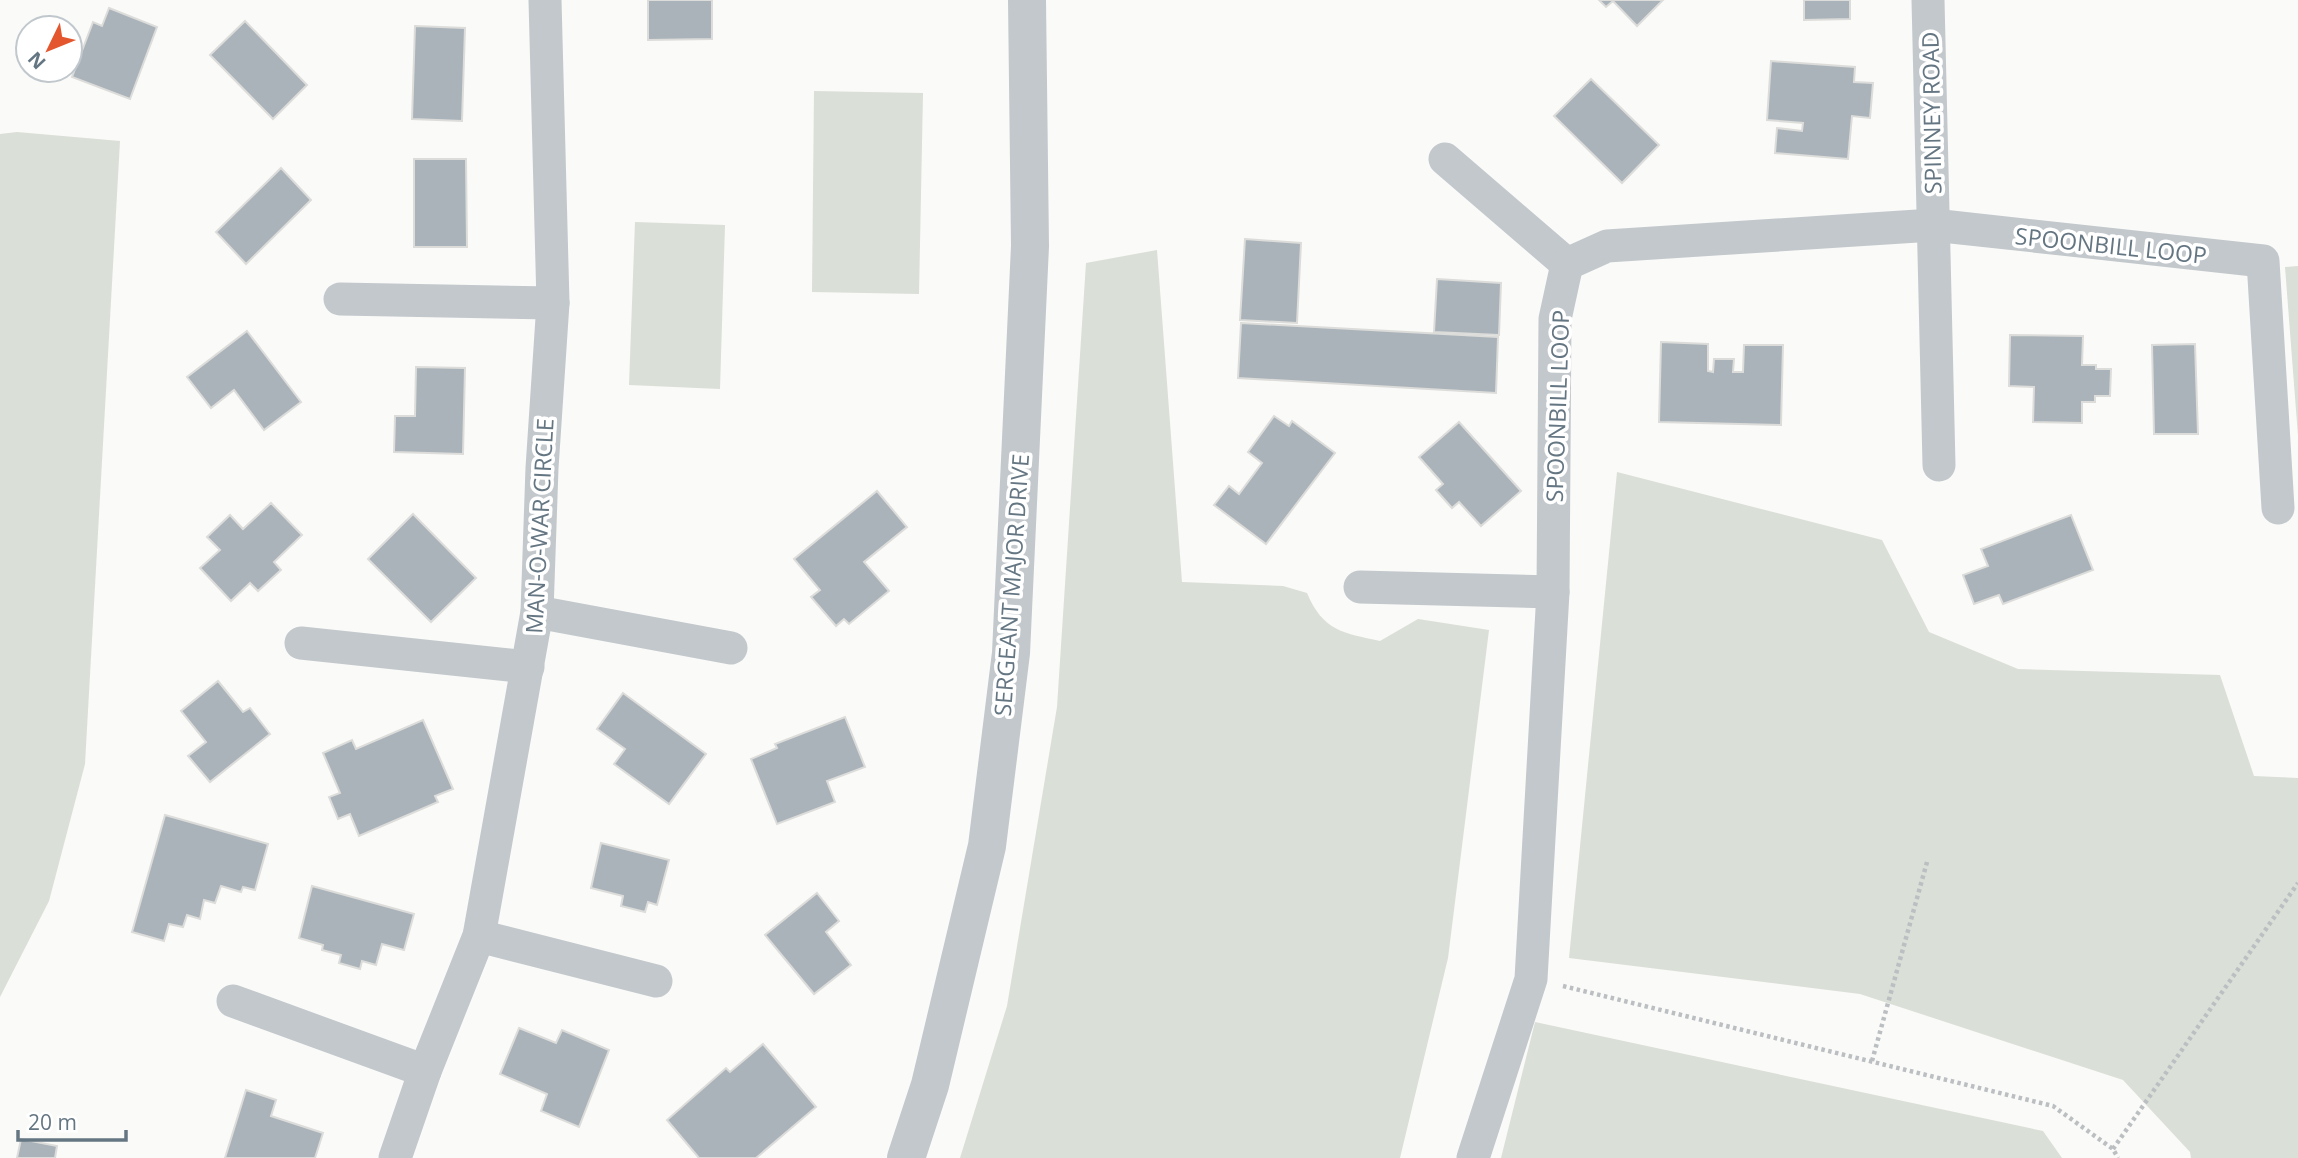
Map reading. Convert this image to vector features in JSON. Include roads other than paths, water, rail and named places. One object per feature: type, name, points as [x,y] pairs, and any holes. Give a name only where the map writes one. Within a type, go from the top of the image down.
[{"type":"street","name":"MAN-O-WAR CIRCLE","points":[[395,1158],[425,1071],[478,936],[537,612],[542,468],[553,303],[545,0]]},
{"type":"street","name":"SERGEANT MAJOR DRIVE","points":[[906,1158],[930,1086],[987,846],[1011,653],[1030,246],[1027,0]]},
{"type":"street","name":"SPINNEY ROAD","points":[[1928,0],[1939,465]]},
{"type":"street","points":[[1445,159],[1567,264]]},
{"type":"street","name":"SPOONBILL LOOP","points":[[1473,1158],[1531,979],[1553,592],[1555,319],[1567,264],[1607,246],[1933,225],[2263,261],[2278,508]]},
{"type":"street","points":[[340,299],[553,303]]},
{"type":"street","points":[[1360,587],[1553,592]]},
{"type":"street","points":[[537,612],[731,648]]},
{"type":"street","points":[[301,643],[527,667]]},
{"type":"street","points":[[478,936],[656,981]]},
{"type":"street","points":[[233,1001],[425,1071]]}]
